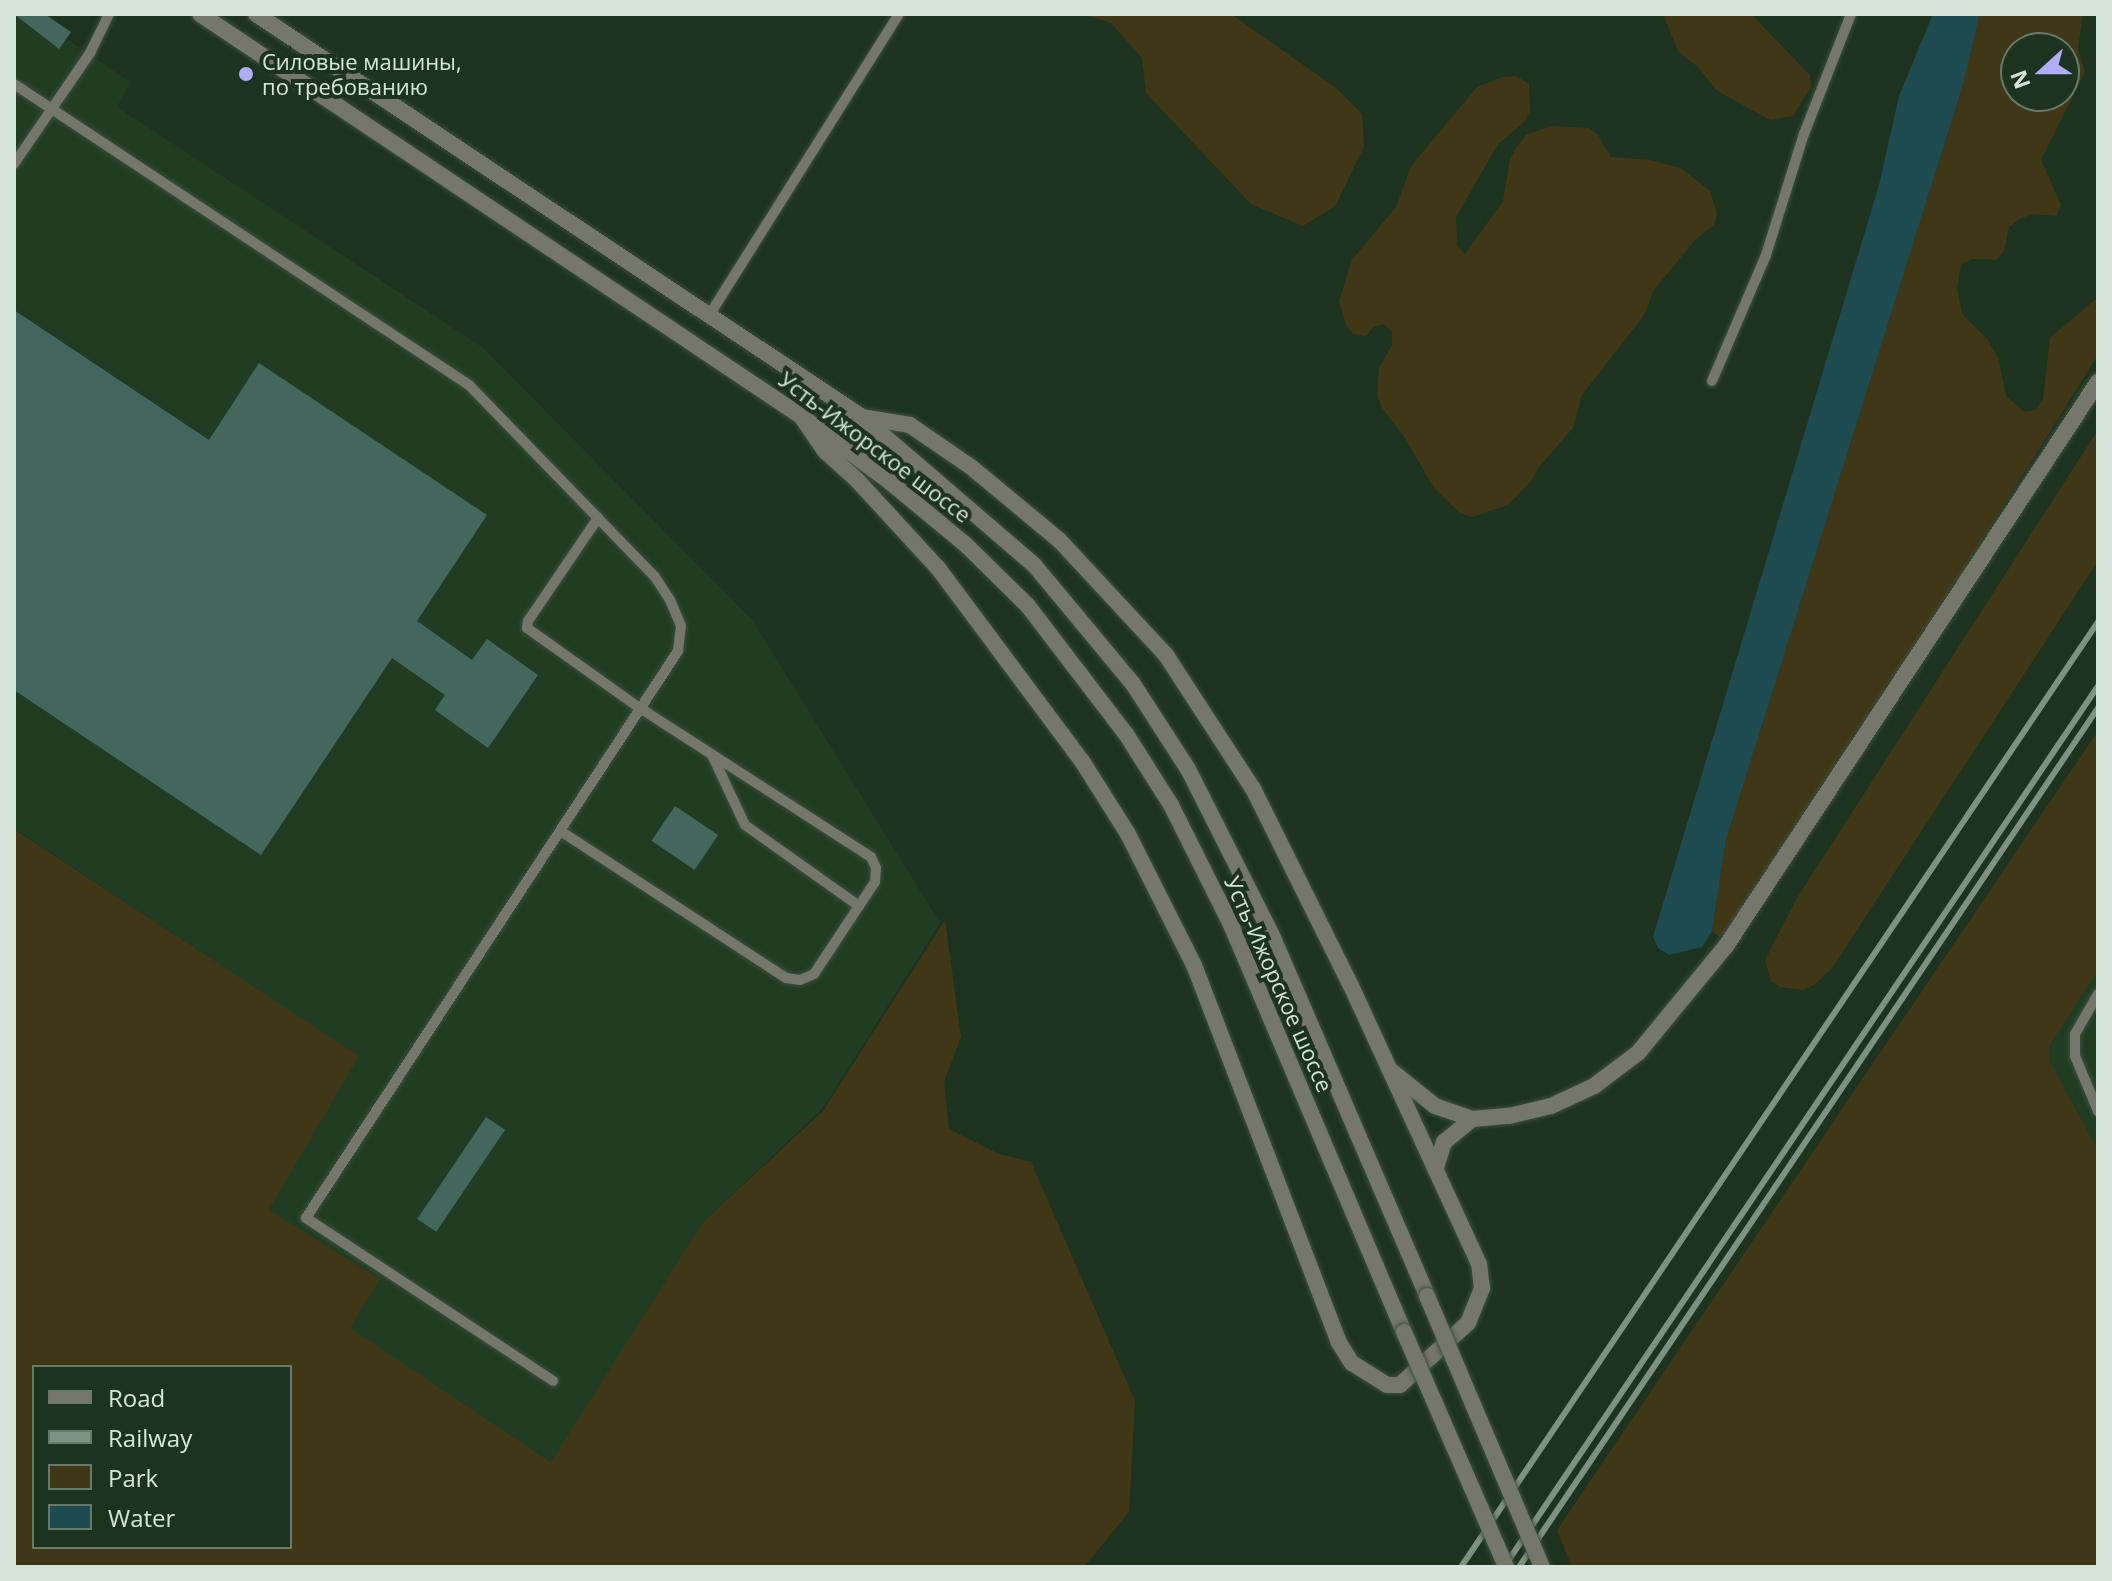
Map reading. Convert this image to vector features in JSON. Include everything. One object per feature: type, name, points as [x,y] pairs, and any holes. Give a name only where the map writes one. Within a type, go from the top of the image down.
[{"type":"street","name":"Усть-Ижорское шоссе","points":[[200,14],[801,416],[890,482],[965,544],[1028,606],[1126,734],[1171,805],[1232,927],[1506,1567]]},
{"type":"street","name":"Усть-Ижорское шоссе","points":[[256,14],[862,417],[1035,566],[1133,684],[1188,769],[1271,933],[1542,1567]]},
{"type":"street","points":[[1389,1069],[1435,1106],[1472,1119],[1509,1116],[1551,1106],[1594,1086],[1638,1053],[1726,946],[2098,382]]},
{"type":"street","points":[[801,416],[825,451],[857,480],[938,568],[1082,761],[1128,834],[1194,965],[1338,1341],[1352,1363],[1387,1385],[1400,1385],[1468,1323],[1482,1288],[1479,1264],[1260,801],[1166,655],[1059,540],[971,467],[910,425],[862,417]]},
{"type":"street","points":[[1436,1168],[1444,1142],[1472,1119]]},
{"type":"lane","points":[[14,164],[90,53],[109,14]]},
{"type":"lane","points":[[710,314],[899,14]]},
{"type":"lane","points":[[1712,381],[1766,255],[1804,134],[1851,14]]},
{"type":"lane","points":[[14,84],[469,385],[655,577],[681,626],[678,651],[306,1218],[553,1381]]},
{"type":"lane","points":[[562,832],[786,978],[800,980],[814,974],[875,882],[876,868],[871,857],[641,709],[527,628],[598,518]]},
{"type":"lane","points":[[712,755],[745,825],[859,906]]},
{"type":"lane","points":[[2098,994],[2075,1034],[2075,1056],[2098,1111]]},
{"type":"shaded area","points":[[14,14],[30,14],[130,82],[117,107],[482,347],[752,620],[940,923],[823,1108],[703,1222],[552,1462],[349,1328],[269,1210],[358,1056],[14,828]]},
{"type":"shaded area","points":[[2098,971],[2098,1150],[2050,1061],[2049,1047]]},
{"type":"green space","points":[[1082,14],[1231,14],[1336,88],[1362,114],[1364,147],[1335,206],[1303,226],[1251,204],[1146,93],[1142,58],[1111,23]]},
{"type":"green space","points":[[1663,14],[1751,14],[1810,75],[1811,87],[1793,116],[1770,120],[1716,90],[1698,67],[1678,51]]},
{"type":"green space","points":[[1980,14],[2083,14],[2080,35],[2080,32],[2000,32],[2000,112],[2065,112],[2041,160],[2061,205],[2056,216],[2032,214],[2009,227],[2004,251],[1996,260],[1973,259],[1961,264],[1957,288],[1962,314],[1988,340],[1999,360],[2006,396],[2024,412],[2036,410],[2043,400],[2050,338],[2098,297],[2098,355],[1739,927],[1719,937],[1712,931],[1726,840],[1963,85]]},
{"type":"green space","points":[[2080,56],[2085,72],[2080,82]]},
{"type":"green space","points":[[1516,76],[1529,84],[1530,111],[1524,122],[1498,144],[1456,217],[1457,245],[1465,254],[1503,201],[1510,159],[1516,148],[1526,135],[1551,126],[1589,128],[1598,135],[1611,157],[1651,160],[1681,168],[1710,191],[1717,214],[1714,225],[1695,240],[1653,291],[1645,314],[1582,395],[1573,428],[1538,468],[1532,480],[1508,505],[1472,517],[1460,513],[1434,488],[1405,438],[1382,408],[1377,395],[1379,368],[1392,345],[1392,332],[1384,324],[1373,327],[1366,336],[1353,334],[1346,325],[1339,301],[1352,260],[1396,207],[1411,166],[1477,87],[1503,77]]},
{"type":"green space","points":[[2098,430],[2098,561],[1832,968],[1814,985],[1803,990],[1780,987],[1771,981],[1765,960],[1797,898]]},
{"type":"green space","points":[[2098,731],[2098,971],[2049,1047],[2050,1061],[2098,1150],[2098,1567],[1572,1567],[1557,1530]]},
{"type":"green space","points":[[14,829],[359,1056],[269,1210],[380,1279],[350,1328],[551,1462],[703,1222],[823,1111],[945,920],[961,1037],[944,1082],[949,1129],[999,1154],[1031,1162],[1135,1401],[1129,1512],[1084,1567],[14,1567]]},
{"type":"water","points":[[1933,14],[1980,14],[1963,85],[1726,840],[1712,931],[1702,947],[1669,955],[1658,948],[1653,937],[1879,185],[1899,96]]},
{"type":"building","points":[[14,14],[45,14],[71,32],[59,49]]},
{"type":"building","points":[[14,310],[209,440],[259,363],[487,515],[417,621],[472,660],[487,639],[538,675],[488,748],[435,710],[445,695],[392,658],[261,855],[14,690]]},
{"type":"building","points":[[675,806],[718,835],[695,870],[652,841]]},
{"type":"building","points":[[486,1117],[505,1130],[436,1232],[417,1219]]},
{"type":"railway","points":[[1461,1567],[2098,622]]},
{"type":"railway","points":[[1504,1567],[2098,686]]},
{"type":"railway","points":[[1519,1567],[2098,708]]},
{"type":"place","name":"Силовые машины, по требованию","points":[[246,74]]}]
